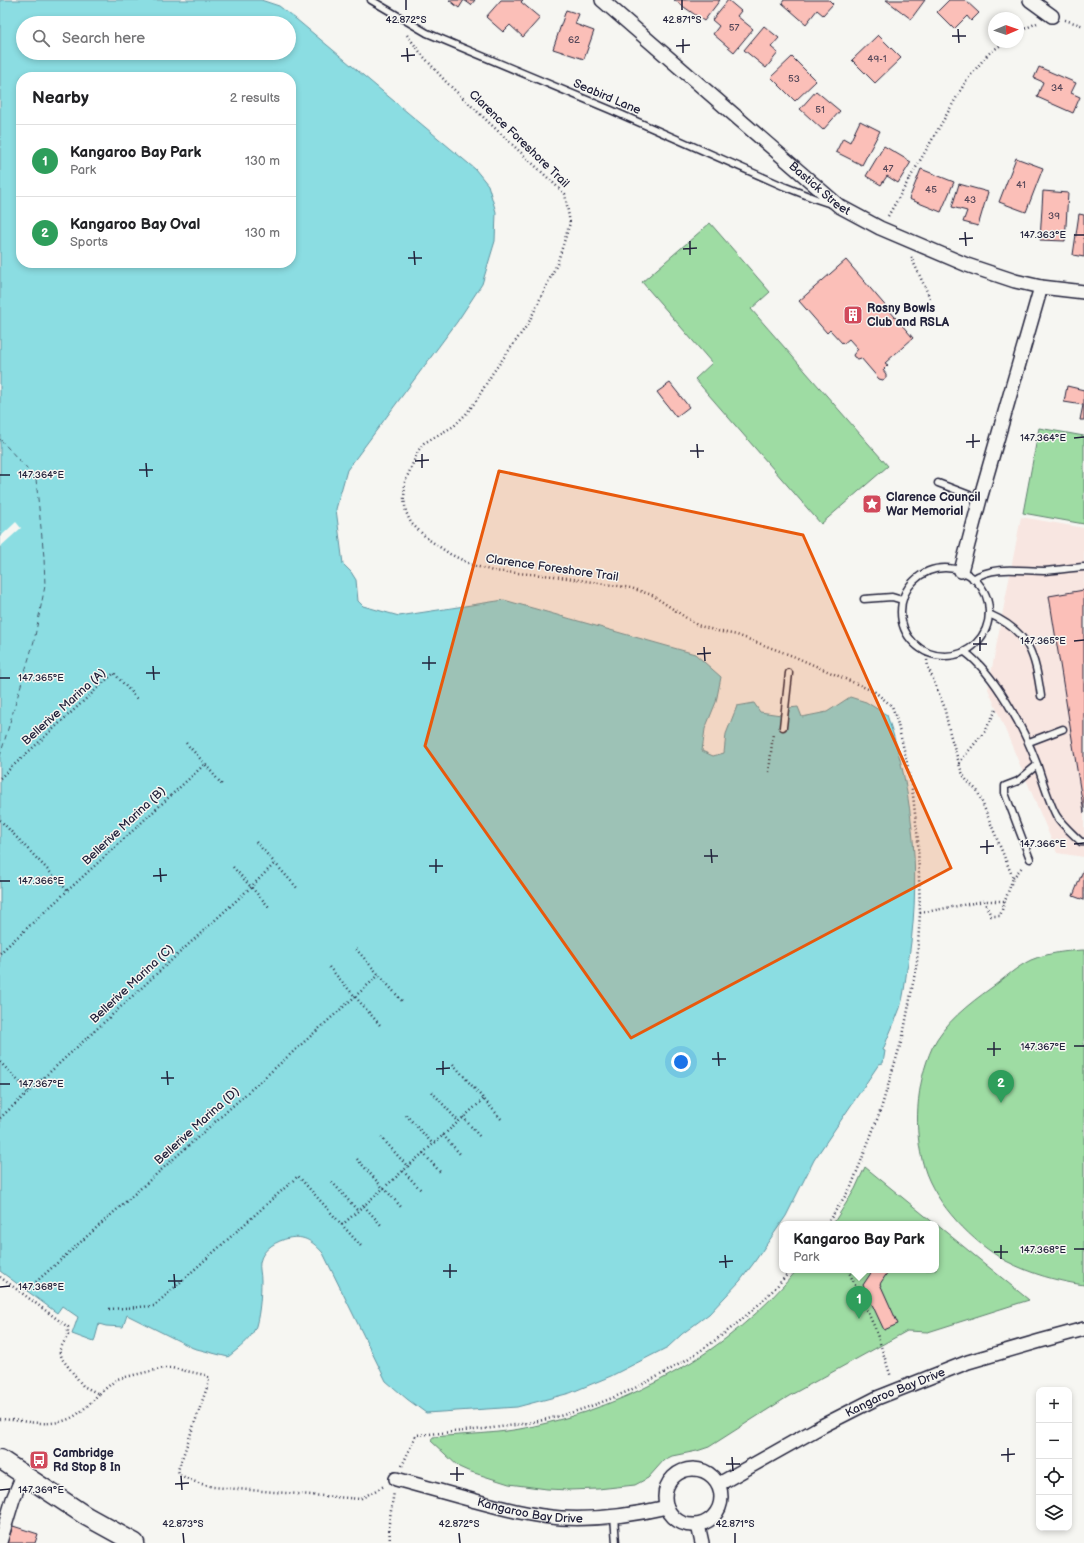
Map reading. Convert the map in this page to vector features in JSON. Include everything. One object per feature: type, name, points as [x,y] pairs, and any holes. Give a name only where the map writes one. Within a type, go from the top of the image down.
[{"type":"main road","points":[[0,1459],[86,1516],[135,1543]]},
{"type":"street","name":"Bastick Street","points":[[602,0],[839,206],[880,228],[967,265],[1040,287],[1084,292]]},
{"type":"street","points":[[1030,0],[1052,16]]},
{"type":"street","points":[[961,571],[1040,287]]},
{"type":"street","name":"Kangaroo Bay Drive","points":[[719,1484],[822,1426],[877,1398],[968,1362],[1084,1329]]},
{"type":"street","points":[[694,1468],[711,1474],[721,1489],[722,1499],[720,1508],[711,1519],[698,1525],[688,1525],[679,1521],[672,1515],[667,1507],[665,1498],[666,1488],[676,1473],[685,1469],[694,1468]]},
{"type":"street","points":[[0,1542],[13,1499],[24,1474]]},
{"type":"street","name":"Kangaroo Bay Drive","points":[[396,1479],[510,1510],[539,1516],[586,1518],[641,1513],[667,1507]]},
{"type":"street","points":[[698,1525],[702,1543]]},
{"type":"lane","name":"Seabird Lane","points":[[371,0],[427,33],[611,110],[783,186],[839,206]]},
{"type":"lane","points":[[938,484],[980,499]]},
{"type":"lane","points":[[973,579],[980,574],[990,571],[1045,571],[1084,567]]},
{"type":"lane","points":[[943,568],[961,571],[973,579],[985,595],[989,614],[983,634],[974,645],[965,652],[947,656],[936,656],[914,645],[903,627],[900,614],[902,600],[912,582],[923,573],[930,570],[943,568]]},
{"type":"lane","points":[[864,600],[892,597],[902,600]]},
{"type":"lane","points":[[989,614],[1002,620],[1022,636],[1035,661],[1041,696]]},
{"type":"lane","points":[[965,652],[975,659],[981,666],[1002,696],[1028,742],[1056,816],[1081,842],[1084,842]]},
{"type":"lane","points":[[783,727],[789,673]]},
{"type":"lane","points":[[1028,742],[1063,729]]},
{"type":"lane","points":[[1030,859],[1005,793],[1005,786],[1018,781],[1037,765]]},
{"type":"lane","points":[[614,1516],[616,1543]]},
{"type":"path","name":"Clarence Foreshore Trail","points":[[395,15],[410,39],[447,83],[565,194],[570,223],[557,264],[528,324],[466,414],[454,426],[424,443],[418,451],[405,482],[404,498],[406,512],[411,523],[428,539],[450,554],[472,565],[493,571],[554,576],[632,588],[652,595],[697,625],[716,631],[737,635],[793,656],[875,692],[892,706],[906,758],[913,795],[918,841],[920,913],[917,962],[903,1036],[878,1118],[854,1180],[829,1221]]},
{"type":"path","points":[[1052,16],[1084,26]]},
{"type":"path","points":[[880,228],[966,81],[988,54],[996,48]]},
{"type":"path","points":[[910,241],[908,252],[930,298]]},
{"type":"path","points":[[926,652],[928,667],[944,706],[950,734],[962,774],[967,782],[977,790],[1013,878],[1000,916],[991,916],[984,901]]},
{"type":"path","name":"Bellerive Marina (A)","points":[[0,778],[114,673],[138,700]]},
{"type":"path","points":[[959,763],[985,731],[1002,696]]},
{"type":"path","points":[[769,772],[774,729]]},
{"type":"path","points":[[186,742],[223,786]]},
{"type":"path","name":"Bellerive Marina (B)","points":[[0,953],[205,764]]},
{"type":"path","points":[[0,820],[68,891]]},
{"type":"path","points":[[256,842],[298,888]]},
{"type":"path","name":"Bellerive Marina (C)","points":[[0,1118],[251,887],[275,863]]},
{"type":"path","points":[[233,867],[269,907]]},
{"type":"path","points":[[920,913],[984,901],[1005,901]]},
{"type":"path","points":[[356,949],[402,1001]]},
{"type":"path","points":[[329,967],[380,1025]]},
{"type":"path","name":"Bellerive Marina (D)","points":[[26,1290],[378,975]]},
{"type":"path","points":[[0,1062],[29,1092]]},
{"type":"path","points":[[453,1064],[502,1120]]},
{"type":"path","points":[[432,1092],[458,1121]]},
{"type":"path","points":[[342,1225],[484,1098]]},
{"type":"path","points":[[406,1115],[433,1144]]},
{"type":"path","points":[[463,1117],[480,1137]]},
{"type":"path","points":[[443,1135],[461,1155]]},
{"type":"path","points":[[381,1137],[408,1167]]},
{"type":"path","points":[[423,1153],[441,1173]]},
{"type":"path","points":[[357,1159],[402,1208]]},
{"type":"path","points":[[403,1170],[421,1190]]},
{"type":"path","points":[[109,1309],[154,1306],[298,1176],[361,1246]]},
{"type":"path","points":[[332,1182],[358,1211]]},
{"type":"path","points":[[364,1206],[381,1225]]},
{"type":"path","points":[[390,1543],[389,1523],[396,1479],[416,1435],[529,1423],[601,1402],[635,1388],[701,1351],[731,1328],[758,1304],[788,1273]]},
{"type":"path","points":[[849,1273],[875,1328],[896,1390]]},
{"type":"path","points":[[0,1276],[68,1327],[68,1335],[59,1351],[63,1360],[83,1386],[99,1394]]},
{"type":"path","points":[[0,1419],[58,1423],[77,1415],[116,1379],[164,1368],[172,1368],[206,1375],[209,1382],[178,1470],[179,1474],[198,1483],[213,1487],[360,1499],[396,1479]]},
{"type":"highlighted area","points":[[499,471],[803,535],[951,868],[631,1038],[425,746]]},
{"type":"shaded area","points":[[1021,517],[1084,528],[1084,857],[1057,853],[988,689]]},
{"type":"green space","points":[[710,223],[770,292],[751,309],[888,466],[821,524],[695,379],[712,363],[642,282]]},
{"type":"green space","points":[[1039,428],[1084,436],[1084,524],[1023,513]]},
{"type":"green space","points":[[1084,950],[1084,1285],[1044,1276],[1015,1266],[993,1253],[968,1233],[946,1208],[929,1181],[921,1153],[917,1123],[922,1077],[932,1048],[943,1030],[950,1022],[974,1001],[1015,970],[1031,960],[1050,954]]},
{"type":"green space","points":[[865,1167],[931,1221],[835,1221],[855,1189]]},
{"type":"green space","points":[[939,1226],[1029,1300],[928,1332],[907,1331],[789,1396],[709,1447],[672,1456],[664,1460],[648,1478],[635,1485],[569,1490],[509,1484],[459,1467],[431,1441],[433,1437],[494,1432],[530,1427],[605,1405],[642,1389],[677,1371],[710,1350],[741,1326],[770,1299],[794,1273],[939,1273]]},
{"type":"water","points":[[0,0],[261,0],[279,6],[292,16],[16,16],[16,60],[296,60],[296,19],[475,169],[488,185],[496,212],[495,241],[482,284],[457,322],[347,470],[336,509],[343,564],[356,580],[358,601],[363,606],[399,616],[504,600],[695,654],[721,677],[716,702],[705,729],[702,751],[713,756],[724,753],[726,734],[737,706],[754,703],[760,712],[788,716],[789,708],[798,707],[802,717],[827,712],[850,697],[866,702],[887,715],[897,746],[904,777],[910,809],[915,873],[912,937],[900,1008],[883,1050],[885,1051],[883,1063],[879,1064],[814,1160],[786,1216],[783,1221],[779,1221],[779,1226],[740,1281],[709,1314],[682,1334],[668,1347],[611,1376],[570,1393],[517,1407],[426,1413],[386,1381],[323,1253],[308,1240],[295,1237],[280,1241],[267,1249],[264,1253],[260,1262],[260,1297],[256,1326],[248,1340],[228,1357],[193,1348],[127,1315],[123,1327],[99,1324],[94,1342],[72,1334],[78,1317],[62,1306],[57,1313],[0,1271]]},
{"type":"pier","points":[[16,522],[21,528],[0,547],[0,537]]},
{"type":"building","points":[[449,0],[464,0],[459,8]]},
{"type":"building","points":[[464,0],[475,0],[471,5]]},
{"type":"building","points":[[501,0],[523,0],[521,2],[540,18],[523,37],[510,25],[503,32],[486,17]]},
{"type":"building","points":[[674,0],[720,0],[704,21]]},
{"type":"building","points":[[728,0],[741,11],[737,16],[753,29],[734,52],[713,34],[719,26],[712,20]]},
{"type":"building","points":[[784,0],[829,0],[833,4],[823,15],[817,10],[806,24],[782,3]]},
{"type":"building","points":[[886,0],[925,0],[911,19]]},
{"type":"building","points":[[949,0],[965,0],[979,13],[971,21],[967,16],[954,29],[937,12]]},
{"type":"building","points":[[566,10],[579,14],[575,24],[594,31],[584,59],[553,49]]},
{"type":"building","points":[[764,26],[779,38],[771,47],[778,53],[766,68],[744,50]]},
{"type":"building","points":[[878,35],[901,58],[875,83],[852,60]]},
{"type":"building","points":[[792,57],[816,81],[795,101],[771,77]]},
{"type":"building","points":[[1039,67],[1076,83],[1071,93],[1080,97],[1073,113],[1037,97],[1043,82],[1034,78]]},
{"type":"building","points":[[816,91],[840,111],[823,130],[800,109]]},
{"type":"building","points":[[860,121],[880,131],[862,165],[836,152],[843,138],[850,142]]},
{"type":"building","points":[[884,146],[911,162],[898,183],[887,176],[881,185],[866,176]]},
{"type":"building","points":[[1016,158],[1043,168],[1026,212],[999,202]]},
{"type":"building","points":[[921,169],[954,182],[941,212],[909,199]]},
{"type":"building","points":[[959,184],[988,192],[978,226],[963,222],[967,211],[952,207]]},
{"type":"building","points":[[1043,191],[1068,193],[1065,241],[1040,240]]},
{"type":"building","points":[[1079,214],[1084,215],[1084,257],[1073,255]]},
{"type":"building","name":"Rosny Bowls Club and RSLA","points":[[846,260],[913,338],[885,363],[888,365],[883,370],[886,374],[886,378],[883,380],[879,379],[861,358],[858,359],[854,357],[853,355],[858,349],[849,339],[843,344],[830,330],[827,333],[799,301]]},
{"type":"building","points":[[670,383],[689,407],[676,417],[657,392]]},
{"type":"building","points":[[1067,386],[1084,390],[1084,420],[1080,420],[1083,405],[1064,402]]},
{"type":"building","points":[[1084,590],[1084,813],[1049,596]]},
{"type":"building","points":[[1084,868],[1084,900],[1073,896]]},
{"type":"building","points":[[871,1273],[887,1273],[880,1284],[898,1324],[884,1330],[863,1285]]},
{"type":"building","points":[[13,1526],[38,1534],[35,1543],[7,1543]]},
{"type":"ferry route","points":[[0,439],[36,479],[44,557],[45,586],[34,641],[0,756]]},
{"type":"place","name":"Rosny Bowls Club and RSLA","points":[[853,315]]},
{"type":"place","name":"Clarence Council War Memorial","points":[[872,504]]},
{"type":"place","name":"Kangaroo Bay Oval","points":[[1001,1103]]},
{"type":"place","name":"Kangaroo Bay Park","points":[[859,1319]]},
{"type":"place","name":"Cambridge Rd Stop 8 In","points":[[39,1460]]}]
